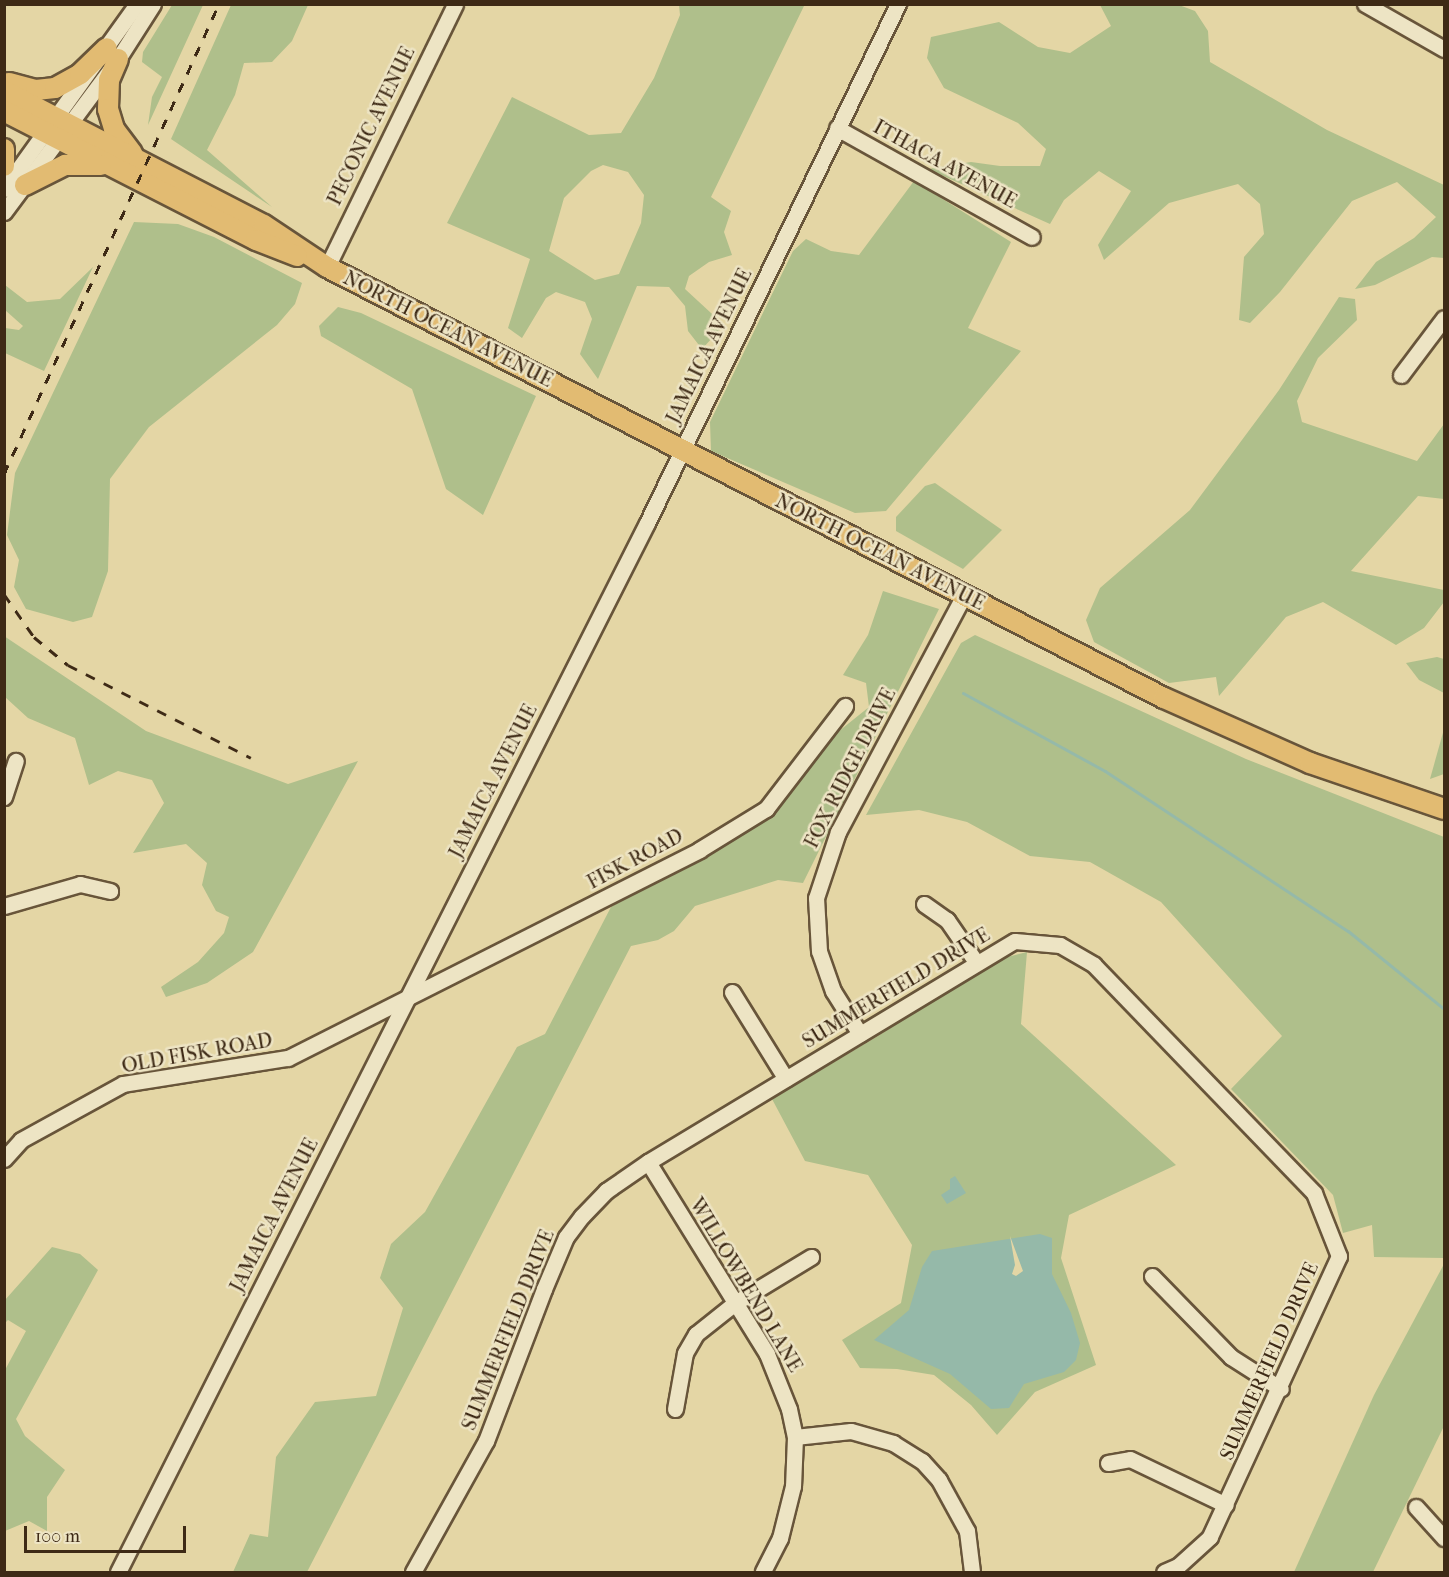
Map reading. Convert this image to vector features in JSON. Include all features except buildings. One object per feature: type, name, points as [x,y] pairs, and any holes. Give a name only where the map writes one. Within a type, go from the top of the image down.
[{"type":"main road","points":[[4,81],[26,89],[55,88],[113,54]]},
{"type":"main road","points":[[113,54],[108,109],[114,129],[136,158]]},
{"type":"main road","name":"NORTH OCEAN AVENUE","points":[[4,91],[110,166],[256,240],[327,267]]},
{"type":"main road","name":"NORTH OCEAN AVENUE","points":[[4,111],[136,158],[264,225],[327,267],[1201,716],[1310,763],[1444,809]]},
{"type":"main road","points":[[4,149],[4,166]]},
{"type":"main road","points":[[25,185],[65,165],[110,166]]},
{"type":"street","points":[[113,54],[136,4]]},
{"type":"street","points":[[4,189],[57,129],[153,4]]},
{"type":"street","name":"PECONIC AVENUE","points":[[327,267],[454,4]]},
{"type":"street","name":"JAMAICA AVENUE","points":[[118,1572],[681,450],[898,4]]},
{"type":"street","points":[[1365,4],[1444,49]]},
{"type":"street","name":"ITHACA AVENUE","points":[[837,128],[1032,237]]},
{"type":"street","points":[[4,212],[25,185],[57,129]]},
{"type":"street","points":[[1401,375],[1444,318]]},
{"type":"street","name":"FOX RIDGE DRIVE","points":[[860,1034],[833,991],[819,951],[816,898],[822,871],[838,832],[964,595]]},
{"type":"street","name":"FISK ROAD","points":[[405,1002],[688,855],[766,809],[845,706]]},
{"type":"street","points":[[4,797],[16,761]]},
{"type":"street","points":[[4,906],[80,884],[110,891]]},
{"type":"street","points":[[924,904],[947,920],[976,962]]},
{"type":"street","name":"SUMMERFIELD DRIVE","points":[[413,1572],[462,1491],[486,1441],[566,1237],[606,1191],[648,1162],[976,962],[1015,941],[1060,945],[1095,964],[1314,1192],[1339,1256],[1281,1389],[1210,1537],[1178,1566],[1164,1572]]},
{"type":"street","points":[[732,992],[786,1079]]},
{"type":"street","name":"OLD FISK ROAD","points":[[4,1160],[21,1140],[123,1084],[288,1058],[405,1002]]},
{"type":"street","name":"WILLOWBEND LANE","points":[[648,1162],[735,1303],[782,1386],[795,1437],[788,1511],[763,1572]]},
{"type":"street","points":[[675,1409],[685,1353],[701,1330],[735,1303],[811,1257]]},
{"type":"street","points":[[1152,1276],[1231,1357],[1281,1389]]},
{"type":"street","points":[[795,1437],[851,1431],[893,1443],[922,1461],[939,1480],[967,1531],[972,1572]]},
{"type":"street","points":[[1108,1463],[1130,1459],[1226,1505]]},
{"type":"street","points":[[1416,1507],[1444,1538]]},
{"type":"green space","points":[[172,5],[203,5],[148,125],[152,97],[162,77],[142,62],[143,52]]},
{"type":"green space","points":[[231,5],[308,5],[292,41],[272,62],[244,63],[235,95],[207,150],[272,207],[171,139]]},
{"type":"green space","points":[[679,5],[804,6],[711,197],[731,211],[724,232],[732,255],[709,262],[689,276],[685,289],[724,325],[702,349],[688,331],[685,306],[669,287],[637,286],[598,379],[580,354],[592,319],[585,302],[556,292],[546,298],[522,338],[508,328],[530,259],[447,223],[512,97],[589,135],[621,133],[654,78],[680,15]],"holes":[[[603,165],[628,172],[644,195],[641,223],[619,274],[595,280],[549,251],[564,198],[591,171]]]},
{"type":"green space","points":[[1100,5],[1179,5],[1195,11],[1208,31],[1210,62],[1327,130],[1444,185],[1444,258],[1432,257],[1375,285],[1355,289],[1376,262],[1414,238],[1436,217],[1397,182],[1352,201],[1280,292],[1250,323],[1239,320],[1244,257],[1264,234],[1260,204],[1238,184],[1169,203],[1104,260],[1098,245],[1131,191],[1099,171],[1064,200],[1050,224],[928,169],[971,162],[1000,166],[1040,166],[1046,149],[1018,123],[944,88],[927,58],[931,37],[999,22],[1038,47],[1070,53],[1111,26]]},
{"type":"green space","points":[[914,181],[1011,242],[968,328],[1021,351],[886,511],[855,513],[711,451],[710,422],[793,251],[806,239],[831,251],[859,255]]},
{"type":"green space","points":[[134,222],[178,224],[214,237],[302,283],[295,304],[277,325],[149,427],[110,479],[108,571],[92,617],[73,622],[26,609],[14,587],[19,560],[7,535],[15,473]]},
{"type":"green space","points":[[93,267],[44,371],[5,353],[5,328],[19,330],[23,326],[5,310],[5,285],[27,302],[60,299]]},
{"type":"green space","points":[[1339,297],[1355,299],[1357,320],[1318,358],[1297,401],[1302,422],[1417,461],[1444,424],[1444,499],[1418,496],[1351,571],[1444,590],[1444,602],[1424,628],[1396,645],[1323,602],[1286,617],[1219,696],[1216,677],[1169,683],[1094,642],[1086,620],[1100,588],[1190,510],[1279,390]]},
{"type":"green space","points":[[338,307],[361,313],[536,396],[483,515],[446,489],[412,389],[321,336],[319,326]]},
{"type":"green space","points":[[935,483],[1002,530],[963,569],[896,531],[896,517],[925,486]]},
{"type":"green space","points":[[883,591],[939,609],[803,883],[778,880],[695,906],[674,931],[658,940],[631,946],[307,1572],[233,1572],[250,1534],[268,1537],[276,1457],[315,1402],[376,1396],[403,1308],[380,1278],[391,1244],[425,1212],[517,1047],[545,1034],[611,907],[769,812],[818,748],[869,707],[866,683],[843,675],[868,635]]},
{"type":"green space","points":[[975,635],[1246,759],[1444,837],[1444,1258],[1374,1257],[1372,1225],[1343,1233],[1333,1195],[1231,1089],[1282,1036],[1161,902],[1090,862],[1030,856],[967,822],[919,810],[866,815],[961,643]]},
{"type":"green space","points":[[4,636],[146,731],[288,784],[358,761],[253,952],[207,983],[166,997],[161,987],[198,962],[224,933],[229,917],[216,911],[202,885],[207,863],[186,844],[133,853],[164,803],[152,780],[118,771],[89,785],[75,738],[28,718],[5,697]]},
{"type":"green space","points":[[1437,657],[1444,659],[1444,693],[1419,680],[1406,663]]},
{"type":"green space","points":[[1444,729],[1444,774],[1430,779]]},
{"type":"green space","points":[[1027,952],[1021,1024],[1176,1165],[1069,1215],[1061,1258],[1096,1365],[1035,1392],[997,1435],[971,1405],[934,1375],[897,1369],[860,1368],[842,1340],[901,1303],[912,1245],[868,1175],[805,1161],[772,1099],[878,1036],[992,961]]},
{"type":"green space","points":[[52,1247],[80,1254],[98,1270],[16,1419],[25,1436],[65,1470],[47,1497],[47,1531],[29,1521],[5,1531],[5,1370],[26,1331],[8,1320],[5,1323],[5,1300]]},
{"type":"green space","points":[[1444,1264],[1444,1426],[1373,1572],[1294,1572],[1374,1395]]},
{"type":"shaded area","points":[[955,1176],[966,1193],[947,1204],[941,1195],[950,1189],[950,1179]]},
{"type":"shaded area","points":[[1040,1234],[1052,1238],[1052,1274],[1071,1313],[1080,1343],[1076,1360],[1064,1372],[1024,1384],[1009,1408],[991,1409],[950,1374],[874,1340],[909,1310],[922,1267],[932,1251]]},
{"type":"pier","points":[[1010,1236],[1023,1271],[1016,1276],[1012,1274],[1015,1265]]},
{"type":"waterway","points":[[963,693],[1105,771],[1348,931],[1444,1009]]},
{"type":"railway","points":[[4,474],[219,4]]},
{"type":"railway","points":[[4,594],[34,637],[68,665],[251,758]]}]
